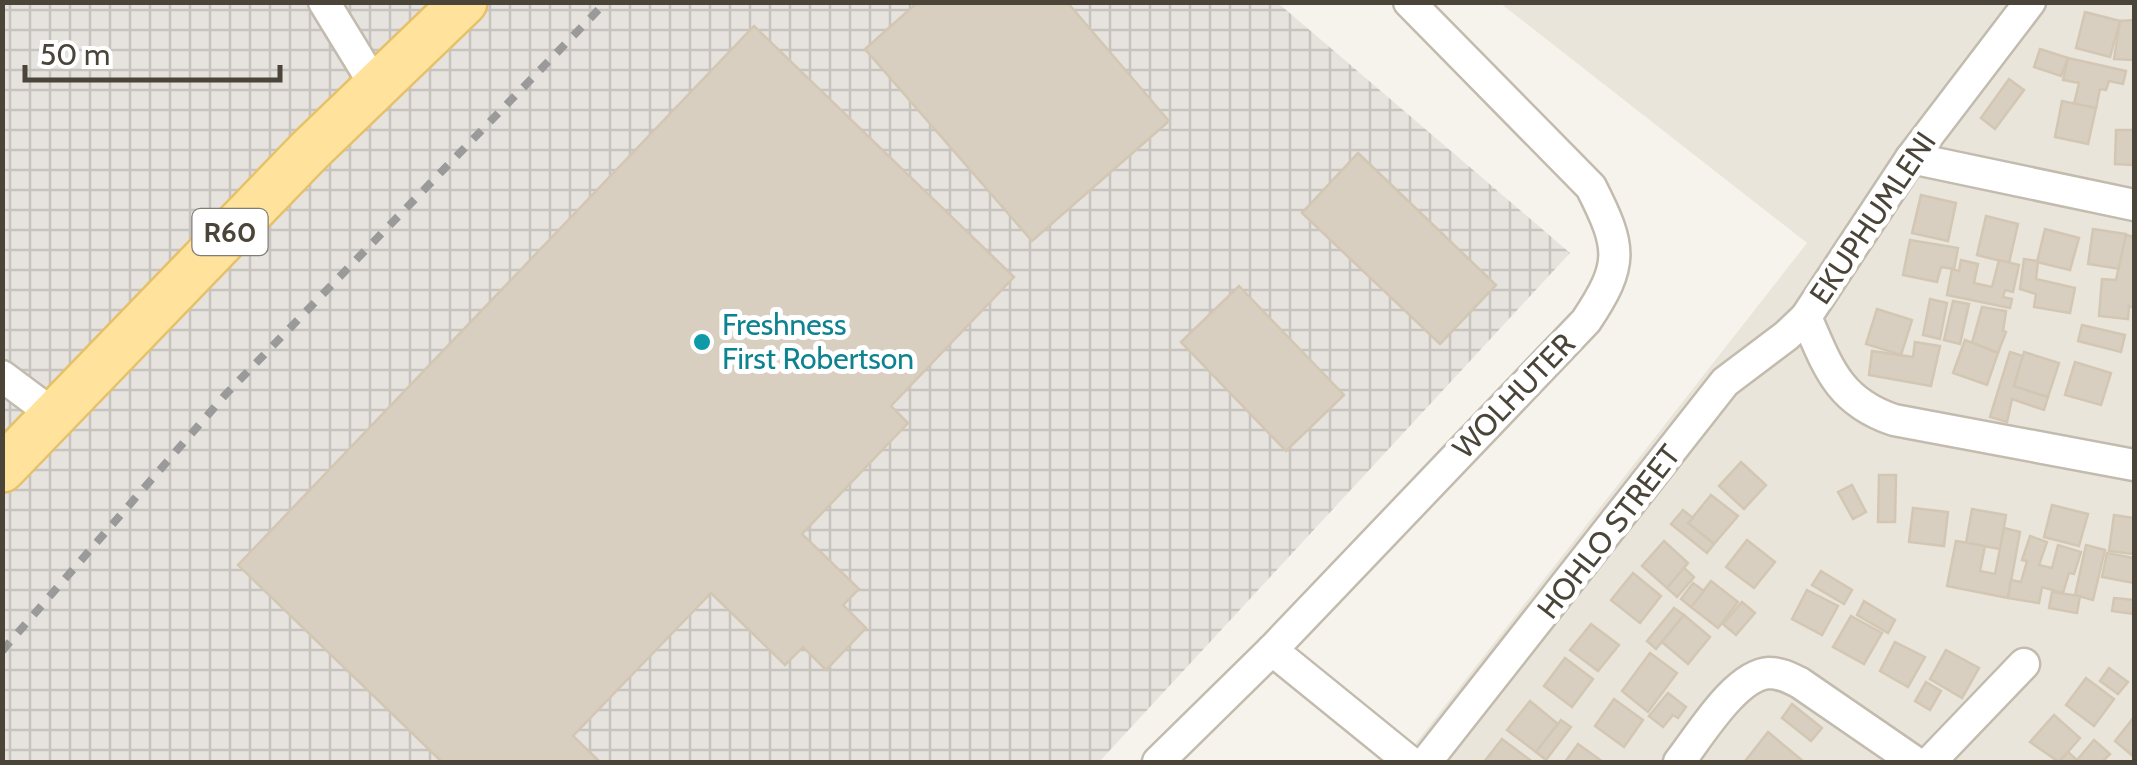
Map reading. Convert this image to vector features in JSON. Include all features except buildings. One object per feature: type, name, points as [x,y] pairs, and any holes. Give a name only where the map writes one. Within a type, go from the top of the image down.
[{"type":"main road","name":"R60","points":[[2,469],[464,2]]},
{"type":"street","points":[[324,2],[376,87]]},
{"type":"street","name":"WOLHUTER","points":[[1158,762],[1272,650],[1586,320],[1611,282],[1615,253],[1607,217],[1591,187],[1409,2]]},
{"type":"street","name":"EKUPHUMLENI","points":[[2030,2],[1912,158],[1806,317],[1830,373],[1850,398],[1874,413],[2134,465]]},
{"type":"street","points":[[1912,158],[2134,205]]},
{"type":"street","name":"HOHLO STREET","points":[[1426,762],[1726,382],[1806,317]]},
{"type":"street","points":[[2,376],[53,414]]},
{"type":"street","points":[[1272,650],[1410,762]]},
{"type":"street","points":[[1930,762],[2024,664]]},
{"type":"street","points":[[1679,762],[1734,692],[1765,673],[1783,674],[1800,682],[1915,762]]},
{"type":"shaded area","points":[[2,3],[1278,3],[1570,253],[1099,762],[3,762]]},
{"type":"shaded area","points":[[1500,3],[2134,3],[2134,762],[1401,762],[1807,243]]},
{"type":"railway","points":[[2,651],[226,394],[606,2]]},
{"type":"place","name":"Freshness First Robertson","points":[[702,342]]}]
